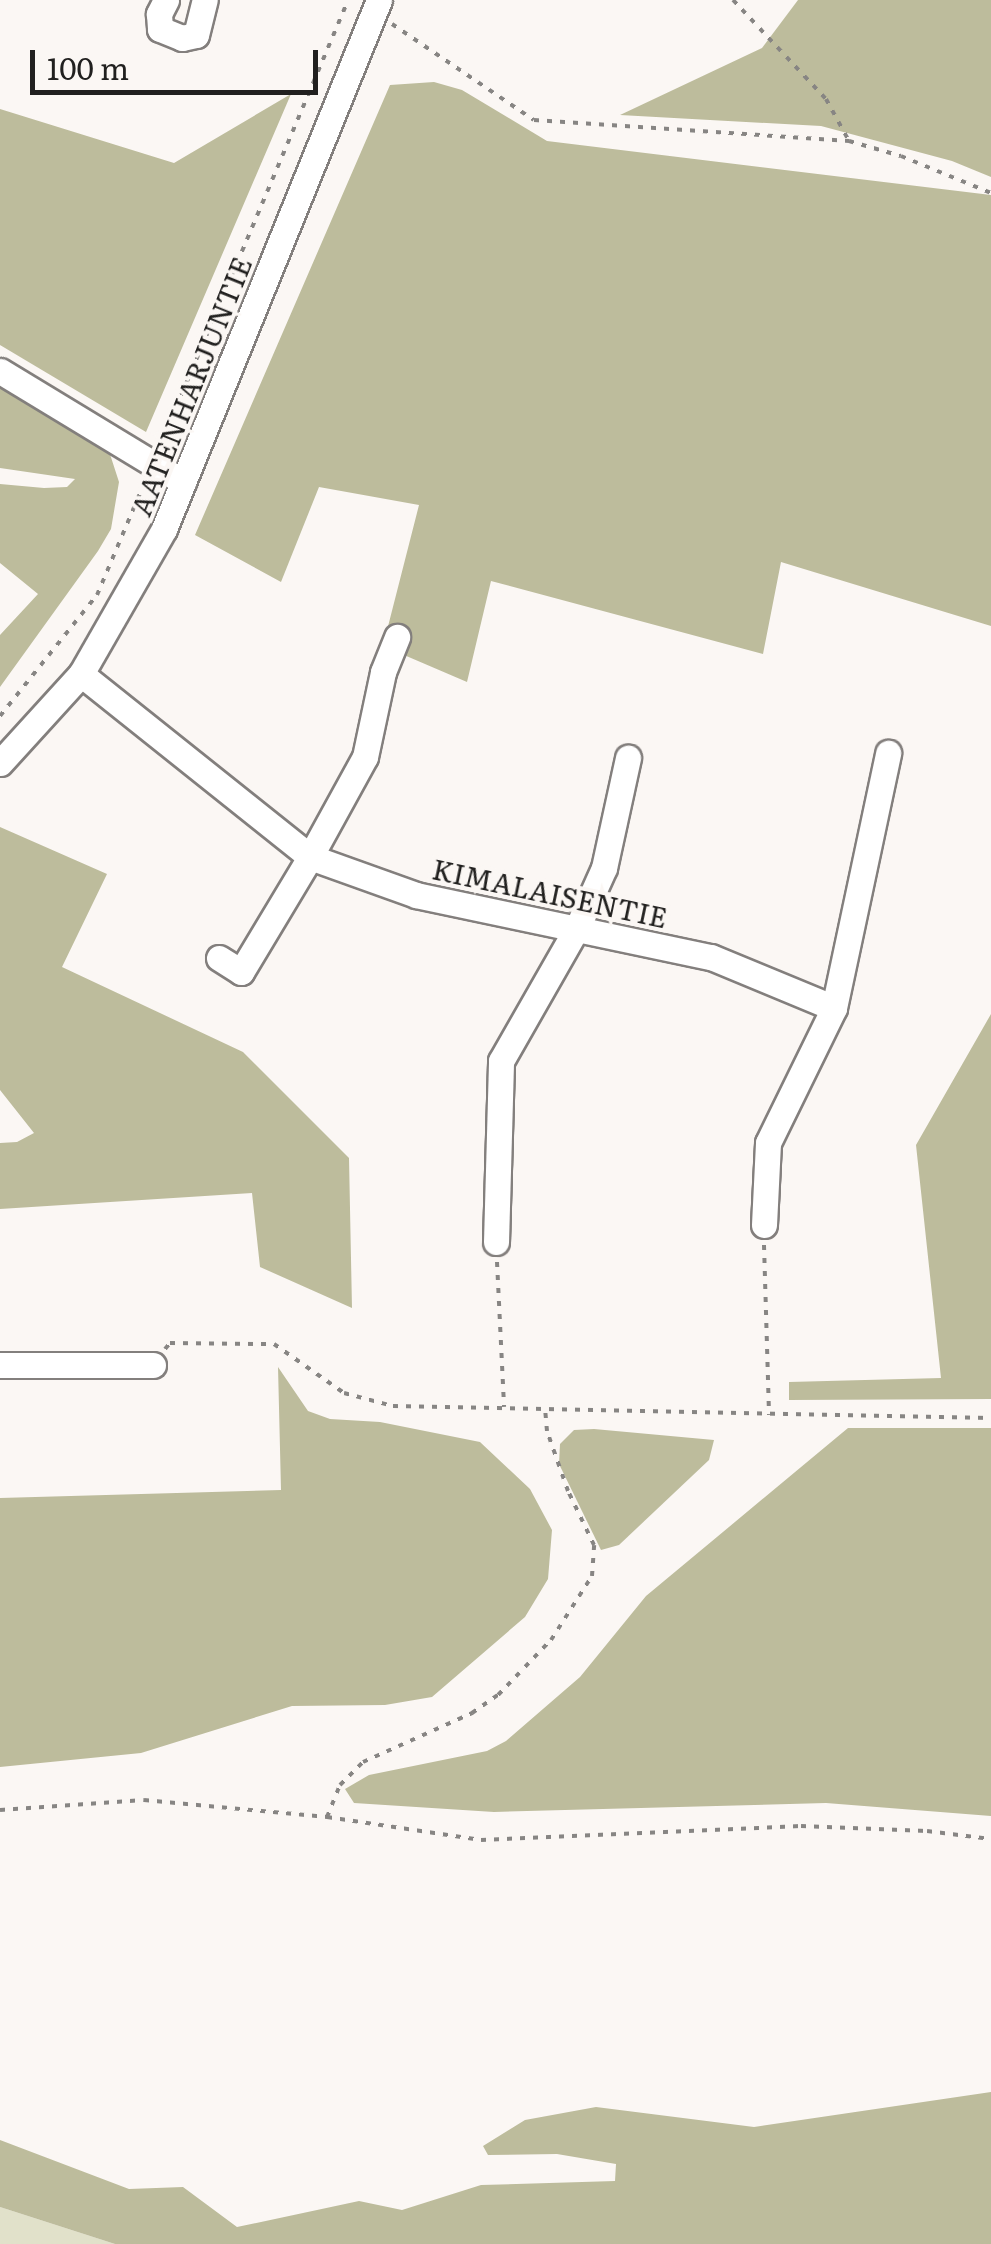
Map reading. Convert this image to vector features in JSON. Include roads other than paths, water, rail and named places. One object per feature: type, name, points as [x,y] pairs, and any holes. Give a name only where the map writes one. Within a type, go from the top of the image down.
[{"type":"street","points":[[166,0],[158,14],[160,29],[182,38],[196,34],[204,0]]},
{"type":"street","name":"AATENHARJUNTIE","points":[[0,763],[80,674],[164,529],[377,6]]},
{"type":"street","points":[[0,370],[184,482]]},
{"type":"street","points":[[219,958],[242,972],[310,857],[365,757],[383,672],[397,637]]},
{"type":"street","name":"KIMALAISENTIE","points":[[80,674],[310,857],[416,895],[711,956],[834,1008]]},
{"type":"street","points":[[764,1225],[768,1142],[834,1008],[888,752]]},
{"type":"street","points":[[496,1242],[502,1062],[578,926],[604,868],[628,758]]},
{"type":"street","points":[[0,1365],[153,1364]]}]
